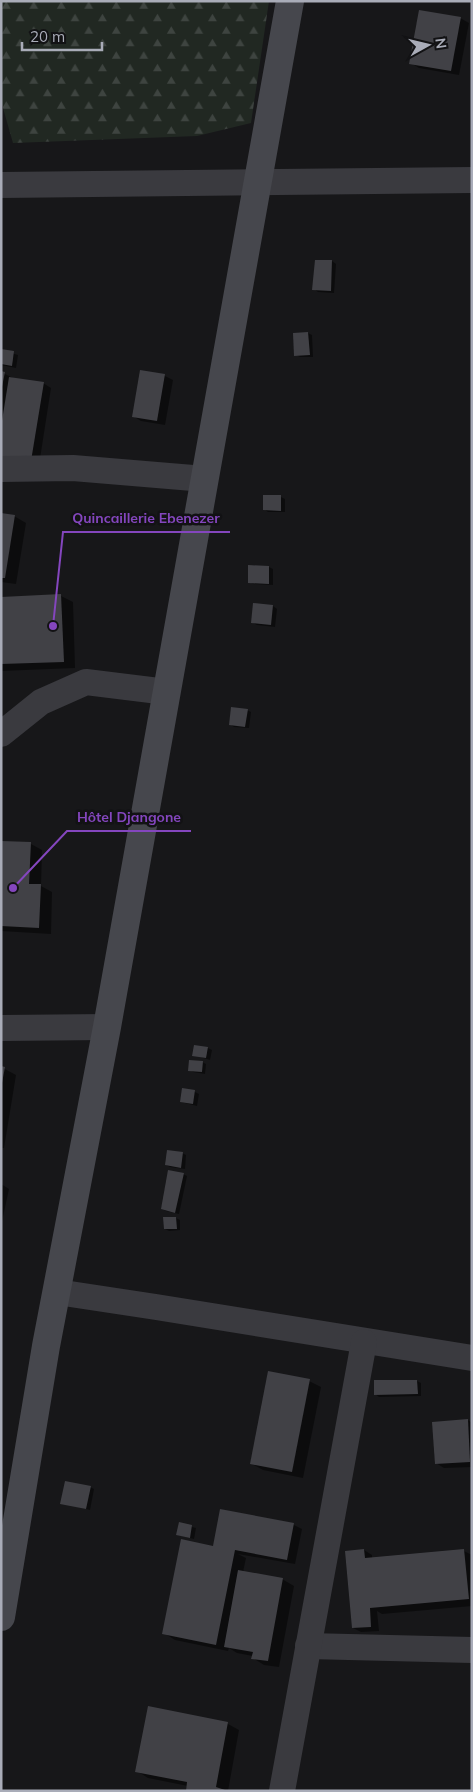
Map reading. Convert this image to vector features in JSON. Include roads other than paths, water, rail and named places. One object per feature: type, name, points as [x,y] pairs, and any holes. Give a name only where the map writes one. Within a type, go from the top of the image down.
[{"type":"street","points":[[1,1617],[46,1346],[107,1027],[290,1]]},
{"type":"street","points":[[1,185],[472,180]]},
{"type":"street","points":[[1,469],[72,468],[205,479]]},
{"type":"street","points":[[1,734],[41,702],[86,682],[167,692]]},
{"type":"street","points":[[1,1028],[107,1027]]},
{"type":"street","points":[[57,1292],[156,1306],[364,1342],[472,1358]]},
{"type":"street","points":[[282,1791],[364,1342]]},
{"type":"street","points":[[308,1646],[472,1650]]},
{"type":"place","name":"Quincaillerie Ebenezer","points":[[53,626]]},
{"type":"place","name":"Hôtel Djangone","points":[[13,888]]}]
